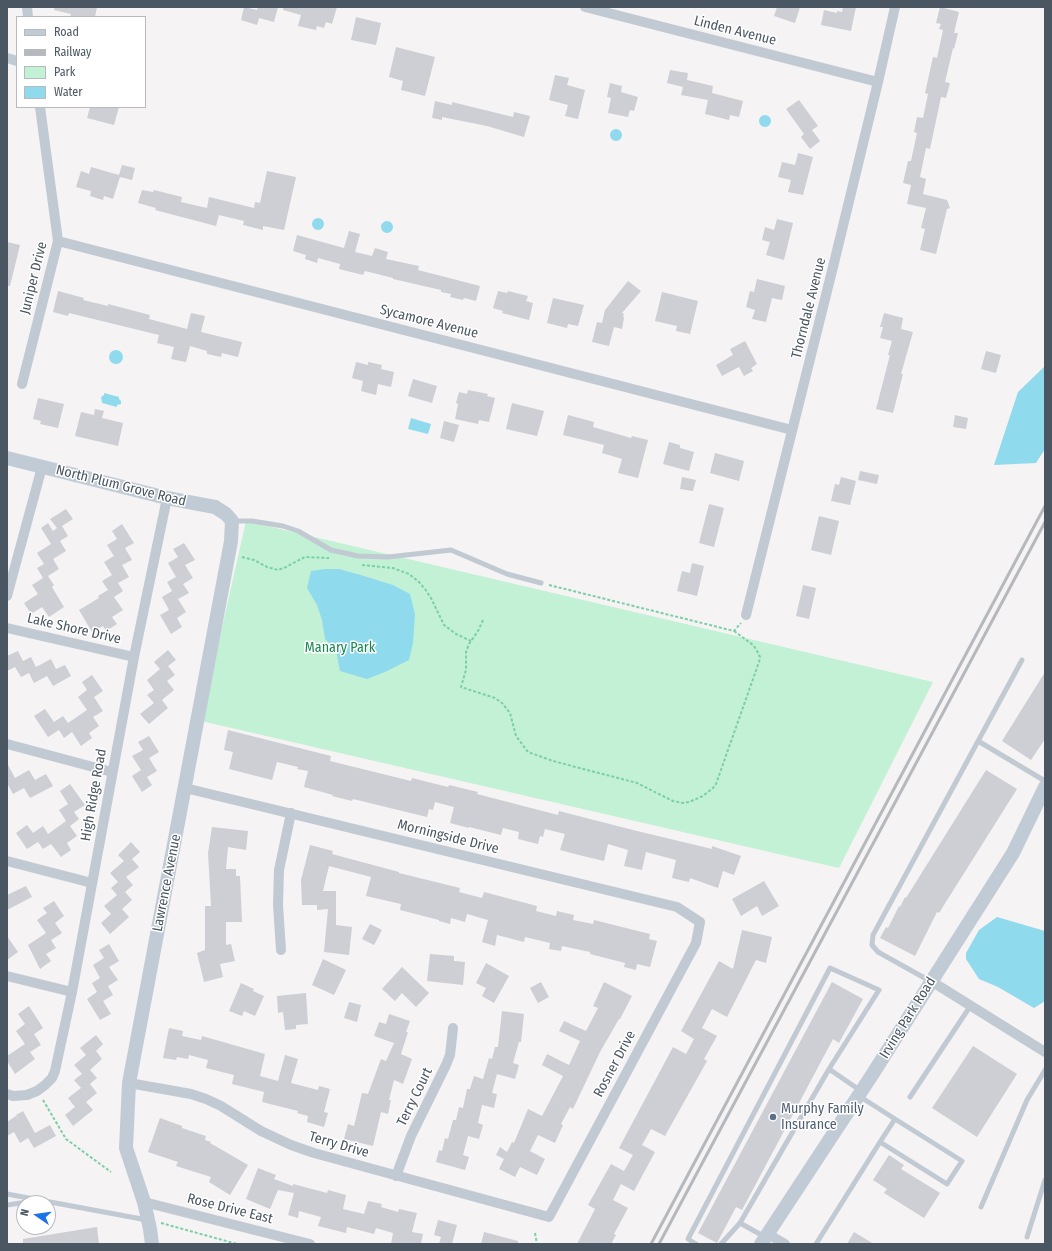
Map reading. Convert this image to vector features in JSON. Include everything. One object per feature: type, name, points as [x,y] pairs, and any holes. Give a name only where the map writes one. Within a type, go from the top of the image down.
[{"type":"street","name":"Thorndale Avenue","points":[[746,615],[834,263],[895,7]]},
{"type":"street","name":"Linden Avenue","points":[[589,8],[609,10],[878,82]]},
{"type":"street","name":"Juniper Drive","points":[[22,384],[58,241],[40,108]]},
{"type":"street","name":"Sycamore Avenue","points":[[58,241],[792,430]]},
{"type":"street","name":"North Plum Grove Road","points":[[7,458],[167,498],[215,507],[226,514],[232,521]]},
{"type":"street","points":[[7,596],[42,467]]},
{"type":"street","name":"High Ridge Road","points":[[37,1091],[52,1078],[55,1071],[72,992],[134,658],[167,498]]},
{"type":"street","name":"Lawrence Avenue","points":[[152,1244],[144,1202],[126,1148],[129,1083],[229,552],[232,521]]},
{"type":"street","name":"Lake Shore Drive","points":[[7,628],[134,658]]},
{"type":"street","points":[[7,744],[112,772]]},
{"type":"street","name":"Irving Park Road","points":[[765,1238],[860,1093],[1013,853],[1045,787]]},
{"type":"street","name":"Morningside Drive","points":[[184,788],[677,907],[700,922]]},
{"type":"street","points":[[281,950],[278,905],[279,870],[291,813]]},
{"type":"street","points":[[7,861],[92,883]]},
{"type":"street","name":"Rosner Drive","points":[[549,1217],[696,943],[700,922]]},
{"type":"street","points":[[7,976],[72,992]]},
{"type":"street","points":[[931,981],[1045,1052]]},
{"type":"street","name":"Terry Court","points":[[396,1176],[411,1136],[450,1055],[454,1028]]},
{"type":"street","name":"Terry Drive","points":[[129,1083],[192,1094],[220,1106],[261,1131],[291,1145],[314,1153],[549,1217]]},
{"type":"street","points":[[7,1094],[13,1096],[27,1095],[37,1091]]},
{"type":"street","name":"Rose Drive East","points":[[144,1202],[310,1244]]},
{"type":"street","points":[[765,1238],[785,1244]]},
{"type":"lane","points":[[232,521],[283,526],[298,531],[331,550],[358,556],[388,557],[451,550],[507,574],[541,583]]},
{"type":"lane","points":[[931,981],[878,952],[872,945],[874,935],[1022,660]]},
{"type":"lane","points":[[978,741],[1045,781]]},
{"type":"lane","points":[[696,1244],[688,1239],[830,968],[878,990],[829,1068],[740,1223],[721,1244]]},
{"type":"lane","points":[[910,1097],[971,1005]]},
{"type":"lane","points":[[829,1068],[895,1119],[962,1161],[947,1184],[880,1142]]},
{"type":"lane","points":[[981,1207],[1027,1100],[1045,1070]]},
{"type":"lane","points":[[816,1244],[895,1119]]},
{"type":"lane","points":[[1027,1237],[1045,1180]]},
{"type":"lane","points":[[56,1203],[148,1220]]},
{"type":"lane","points":[[740,1223],[765,1238]]},
{"type":"path","points":[[242,557],[254,560],[267,567],[278,570],[305,558],[320,557],[333,559]]},
{"type":"path","points":[[361,565],[393,568],[409,574],[425,589],[444,625],[456,634],[471,641]]},
{"type":"path","points":[[483,620],[466,652],[466,670],[461,687],[496,698],[502,703],[510,714],[516,736],[528,752],[553,761],[637,783],[673,801],[683,803],[689,802],[703,796],[716,784],[759,662],[760,657],[753,645],[734,631],[541,583]]},
{"type":"path","points":[[734,631],[746,615]]},
{"type":"path","points":[[37,1091],[66,1139],[111,1172]]},
{"type":"path","points":[[148,1220],[237,1244]]},
{"type":"path","points":[[535,1233],[537,1244]]},
{"type":"green space","name":"Manary Park","points":[[246,521],[933,682],[839,868],[201,721]]},
{"type":"water","points":[[763,115],[767,115],[771,121],[767,127],[763,127],[759,123],[759,119]]},
{"type":"water","points":[[614,129],[618,129],[622,135],[618,141],[614,141],[610,137],[610,133]]},
{"type":"water","points":[[316,218],[320,218],[324,224],[320,230],[316,230],[312,226],[312,222]]},
{"type":"water","points":[[385,221],[389,221],[393,227],[389,233],[385,233],[381,229],[381,225]]},
{"type":"water","points":[[116,350],[121,352],[123,357],[121,362],[116,364],[111,362],[109,357],[111,352]]},
{"type":"water","points":[[1045,365],[1045,449],[1036,463],[994,465],[1018,392]]},
{"type":"water","points":[[104,393],[119,397],[121,404],[117,405],[117,407],[102,403],[101,397]]},
{"type":"water","points":[[411,418],[431,424],[428,434],[408,429]]},
{"type":"water","points":[[339,569],[364,576],[393,585],[410,594],[415,614],[413,643],[409,660],[367,679],[340,671],[336,650],[325,639],[322,620],[317,605],[307,588],[311,571]]},
{"type":"water","points":[[997,917],[1045,931],[1045,1001],[1034,1008],[998,987],[979,979],[966,959],[966,953],[979,930]]},
{"type":"building","points":[[55,7],[97,7],[95,16],[70,16],[71,14],[54,10]]},
{"type":"building","points":[[244,7],[257,10],[258,7],[278,7],[274,22],[259,18],[257,25],[241,20]]},
{"type":"building","points":[[283,7],[337,7],[332,24],[326,22],[324,28],[317,26],[316,30],[298,26],[301,15],[283,10]]},
{"type":"building","points":[[777,7],[800,7],[795,23],[774,16]]},
{"type":"building","points":[[843,7],[856,7],[851,31],[821,25],[824,10],[837,13],[837,11],[842,12]]},
{"type":"building","points":[[940,7],[959,12],[954,33],[958,33],[945,82],[950,83],[946,98],[941,97],[930,149],[926,148],[920,177],[926,179],[923,194],[947,200],[950,208],[947,209],[936,254],[920,250],[925,229],[921,228],[926,208],[907,204],[911,185],[903,183],[908,161],[911,161],[917,133],[914,132],[917,117],[923,118],[928,94],[925,93],[933,57],[937,58],[943,30],[939,29],[941,24],[936,23]]},
{"type":"building","points":[[356,17],[381,23],[376,45],[351,40]]},
{"type":"building","points":[[396,47],[435,57],[425,96],[401,90],[403,81],[389,77]]},
{"type":"building","points":[[670,70],[688,73],[687,80],[713,86],[712,93],[743,101],[739,117],[730,115],[729,120],[705,114],[708,100],[681,95],[683,87],[667,83]]},
{"type":"building","points":[[555,75],[569,78],[567,85],[585,90],[578,119],[565,116],[568,105],[549,100]]},
{"type":"building","points":[[610,83],[622,86],[621,92],[638,97],[634,111],[630,110],[628,117],[608,113],[611,98],[607,97]]},
{"type":"building","points":[[799,100],[818,126],[812,130],[820,141],[810,149],[801,137],[804,134],[786,109]]},
{"type":"building","points":[[435,101],[452,105],[452,102],[513,117],[514,112],[530,116],[524,137],[487,126],[442,117],[442,120],[432,118]]},
{"type":"building","points":[[90,108],[119,108],[114,125],[87,118]]},
{"type":"building","points":[[798,153],[813,157],[803,195],[788,192],[791,180],[778,177],[782,162],[795,165]]},
{"type":"building","points":[[122,165],[135,168],[132,180],[120,177],[113,199],[104,196],[103,200],[90,196],[91,191],[76,187],[81,171],[89,174],[91,167],[119,175]]},
{"type":"building","points":[[267,171],[296,177],[284,230],[263,226],[263,230],[243,225],[244,221],[219,215],[216,226],[155,210],[156,208],[138,203],[142,190],[153,192],[154,190],[182,197],[181,202],[207,208],[209,197],[254,208],[255,202],[260,203]]},
{"type":"building","points":[[777,219],[793,223],[784,260],[766,255],[770,242],[762,240],[765,227],[774,230]]},
{"type":"building","points":[[349,231],[360,234],[355,252],[372,256],[375,248],[388,252],[386,259],[419,266],[418,270],[480,286],[476,301],[450,297],[451,294],[441,292],[441,290],[365,271],[363,275],[339,269],[340,264],[318,258],[317,263],[305,259],[306,255],[293,251],[297,235],[344,248]]},
{"type":"building","points":[[7,242],[20,245],[10,286],[7,286]]},
{"type":"building","points":[[757,279],[785,286],[782,300],[772,298],[766,322],[752,319],[755,310],[746,307],[750,291],[754,292]]},
{"type":"building","points":[[628,281],[641,291],[622,313],[624,314],[624,318],[622,329],[614,327],[609,346],[592,342],[597,322],[602,323],[605,310]]},
{"type":"building","points":[[58,291],[84,298],[83,300],[108,306],[108,304],[150,315],[149,319],[187,329],[191,313],[205,316],[201,332],[242,342],[238,357],[222,353],[221,357],[207,354],[207,351],[190,346],[186,362],[171,359],[174,347],[157,343],[159,335],[69,313],[68,316],[53,312]]},
{"type":"building","points":[[498,291],[507,293],[508,291],[528,296],[526,301],[533,303],[529,320],[502,313],[503,311],[493,308]]},
{"type":"building","points":[[662,292],[698,301],[690,334],[676,331],[677,326],[655,321]]},
{"type":"building","points":[[553,298],[584,305],[578,326],[568,324],[567,328],[547,323]]},
{"type":"building","points":[[884,313],[903,318],[901,329],[913,332],[901,374],[903,374],[893,413],[876,409],[890,355],[888,355],[892,341],[880,338],[883,327],[880,327]]},
{"type":"building","points":[[745,341],[757,364],[751,368],[753,371],[744,376],[739,367],[722,376],[716,365],[733,355],[730,349]]},
{"type":"building","points":[[986,351],[1001,355],[996,373],[981,369]]},
{"type":"building","points":[[356,362],[368,365],[368,362],[382,365],[381,369],[394,372],[391,387],[378,384],[376,395],[361,391],[363,381],[352,378]]},
{"type":"building","points":[[413,379],[437,386],[432,403],[408,396]]},
{"type":"building","points":[[468,390],[488,394],[487,396],[495,398],[489,422],[479,420],[478,424],[455,419],[458,404],[456,403],[459,392],[467,394]]},
{"type":"building","points":[[38,398],[64,404],[58,428],[40,424],[41,421],[33,419]]},
{"type":"building","points":[[512,403],[544,411],[537,436],[506,429]]},
{"type":"building","points":[[95,409],[104,411],[102,418],[123,423],[118,446],[75,436],[81,412],[94,415]]},
{"type":"building","points":[[568,415],[594,422],[593,427],[631,438],[632,436],[648,440],[638,478],[618,473],[622,459],[602,453],[604,445],[563,435]]},
{"type":"building","points":[[955,415],[968,418],[966,429],[953,427]]},
{"type":"building","points":[[444,421],[459,425],[454,442],[440,438]]},
{"type":"building","points":[[669,442],[680,445],[680,448],[694,452],[689,471],[663,464]]},
{"type":"building","points":[[715,453],[744,461],[739,481],[710,473]]},
{"type":"building","points":[[860,471],[879,475],[877,484],[858,480]]},
{"type":"building","points":[[682,477],[696,480],[693,491],[680,489]]},
{"type":"building","points":[[841,477],[856,481],[850,505],[831,501],[835,484],[839,485]]},
{"type":"building","points":[[709,504],[724,508],[714,547],[699,543]]},
{"type":"building","points":[[66,509],[73,519],[62,526],[68,536],[60,541],[66,551],[53,559],[59,569],[48,576],[54,585],[52,587],[64,607],[49,617],[42,607],[31,614],[24,603],[38,594],[32,585],[43,578],[37,568],[44,564],[37,553],[51,544],[41,528],[48,523],[53,531],[57,528],[50,519]]},
{"type":"building","points":[[819,516],[839,521],[831,555],[811,550]]},
{"type":"building","points":[[122,524],[134,543],[125,548],[132,560],[122,565],[129,577],[118,583],[123,591],[114,597],[123,610],[112,617],[117,624],[106,631],[103,626],[92,632],[79,610],[99,598],[98,596],[108,590],[102,581],[112,575],[104,562],[114,556],[107,545],[117,539],[112,531]]},
{"type":"building","points":[[184,543],[195,560],[185,565],[193,578],[183,584],[189,593],[178,599],[186,612],[177,618],[182,627],[171,634],[160,615],[169,610],[162,597],[172,591],[167,582],[176,577],[168,563],[178,557],[173,549]]},
{"type":"building","points":[[692,563],[704,566],[697,596],[677,591],[682,571],[690,573]]},
{"type":"building","points":[[803,585],[816,588],[809,619],[796,616]]},
{"type":"building","points":[[168,650],[176,660],[168,666],[175,675],[167,681],[174,690],[162,700],[168,708],[149,724],[140,714],[154,703],[147,695],[154,690],[147,680],[160,669],[154,662]]},
{"type":"building","points":[[18,651],[23,661],[31,657],[36,667],[51,659],[56,669],[65,665],[71,676],[53,686],[47,676],[34,683],[29,673],[21,677],[15,667],[7,671],[7,656]]},
{"type":"building","points":[[1045,672],[1045,739],[1031,760],[1002,741]]},
{"type":"building","points":[[92,675],[103,691],[94,697],[103,711],[93,717],[99,726],[89,733],[92,738],[81,746],[72,732],[64,738],[59,730],[48,737],[34,716],[45,709],[54,722],[63,716],[68,723],[87,710],[78,697],[87,690],[82,682]]},
{"type":"building","points":[[228,730],[331,756],[330,761],[411,781],[412,778],[448,787],[449,785],[478,792],[477,794],[558,815],[559,811],[712,849],[712,846],[741,856],[734,875],[723,871],[718,888],[690,878],[689,882],[672,878],[676,860],[646,852],[642,870],[624,866],[628,850],[608,844],[604,861],[560,850],[565,834],[545,829],[543,837],[540,836],[538,844],[518,839],[519,832],[503,828],[501,835],[450,823],[454,807],[435,802],[433,810],[429,809],[427,817],[353,799],[352,801],[304,787],[308,771],[297,769],[298,767],[277,762],[272,780],[229,769],[233,752],[224,750]]},
{"type":"building","points":[[149,736],[159,752],[149,758],[157,771],[147,777],[152,785],[142,792],[132,776],[141,770],[132,756],[143,750],[138,742]]},
{"type":"building","points":[[7,763],[15,778],[29,770],[35,780],[46,774],[53,786],[30,798],[24,788],[13,794],[7,783]]},
{"type":"building","points":[[986,770],[1017,789],[939,913],[937,912],[915,956],[880,938],[886,927],[888,928],[899,906],[900,907],[905,897],[906,898]]},
{"type":"building","points":[[70,784],[85,805],[74,812],[79,819],[70,826],[77,836],[67,843],[71,850],[61,857],[51,844],[43,849],[38,842],[27,849],[16,833],[27,825],[33,833],[43,826],[48,834],[66,821],[59,810],[68,804],[60,791]]},
{"type":"building","points":[[212,827],[248,831],[246,850],[228,847],[226,869],[236,869],[236,876],[240,876],[242,922],[226,922],[226,945],[231,944],[235,961],[220,964],[223,977],[204,982],[197,953],[205,950],[205,906],[211,906],[208,853]]},
{"type":"building","points":[[131,842],[140,852],[132,859],[139,867],[126,877],[133,885],[125,892],[132,900],[122,909],[129,917],[110,934],[101,923],[111,914],[104,906],[117,895],[111,888],[118,882],[110,873],[124,861],[118,855]]},
{"type":"building","points":[[310,845],[333,851],[332,854],[460,888],[459,892],[482,898],[484,892],[537,906],[536,911],[556,916],[557,911],[574,915],[573,920],[593,924],[594,920],[650,934],[649,939],[657,941],[650,967],[637,964],[636,970],[624,967],[625,963],[590,954],[590,952],[562,946],[561,951],[549,949],[550,943],[525,937],[524,942],[497,935],[495,946],[482,942],[488,920],[467,914],[465,922],[451,918],[450,924],[400,910],[401,904],[366,896],[371,877],[329,866],[323,891],[336,891],[336,925],[352,927],[349,955],[324,952],[328,909],[317,910],[317,905],[302,905],[301,880]]},
{"type":"building","points":[[764,881],[779,906],[762,916],[757,906],[741,916],[732,899]]},
{"type":"building","points":[[26,886],[32,897],[7,910],[7,895]]},
{"type":"building","points":[[54,901],[64,916],[55,923],[62,933],[51,940],[56,948],[46,954],[51,961],[40,969],[28,945],[46,933],[37,920],[47,913],[43,908]]},
{"type":"building","points":[[370,924],[382,930],[374,945],[362,939]]},
{"type":"building","points":[[742,930],[772,937],[766,963],[756,960],[727,1017],[712,1009],[702,1028],[717,1036],[704,1059],[707,1061],[665,1136],[651,1129],[642,1145],[655,1152],[634,1191],[621,1184],[613,1200],[628,1208],[614,1234],[616,1235],[611,1244],[577,1244],[595,1209],[588,1205],[611,1164],[624,1171],[633,1155],[619,1148],[673,1047],[686,1054],[694,1039],[681,1031],[719,961],[733,969]]},
{"type":"building","points":[[7,936],[18,952],[7,960]]},
{"type":"building","points":[[109,944],[119,961],[109,967],[118,980],[108,986],[113,995],[103,1001],[111,1014],[100,1020],[87,999],[97,992],[92,983],[100,978],[93,965],[104,958],[99,950]]},
{"type":"building","points":[[430,954],[454,956],[454,961],[465,962],[463,985],[427,981]]},
{"type":"building","points":[[323,959],[346,970],[334,995],[312,985]]},
{"type":"building","points":[[486,963],[509,976],[494,1003],[482,996],[486,988],[476,983]]},
{"type":"building","points":[[402,967],[429,993],[416,1007],[402,993],[395,1001],[382,989]]},
{"type":"building","points":[[541,982],[549,997],[538,1003],[530,988]]},
{"type":"building","points":[[604,982],[632,996],[600,1052],[573,1109],[570,1107],[561,1124],[563,1125],[555,1143],[538,1135],[530,1151],[545,1159],[537,1175],[520,1167],[515,1177],[499,1169],[504,1159],[496,1155],[500,1147],[507,1152],[512,1142],[514,1143],[528,1109],[542,1116],[563,1076],[542,1065],[547,1054],[569,1065],[580,1041],[559,1031],[564,1021],[586,1031],[598,1008],[593,1006]]},
{"type":"building","points":[[832,982],[863,999],[839,1043],[833,1039],[742,1210],[736,1207],[717,1243],[698,1233]]},
{"type":"building","points":[[241,983],[264,996],[255,1016],[244,1011],[242,1016],[229,1011]]},
{"type":"building","points":[[306,993],[308,1024],[296,1025],[296,1029],[285,1030],[283,1012],[278,1013],[277,996]]},
{"type":"building","points":[[349,1002],[361,1005],[357,1022],[344,1018]]},
{"type":"building","points":[[29,1006],[43,1028],[34,1034],[41,1045],[30,1052],[35,1059],[15,1074],[7,1061],[7,1056],[25,1044],[16,1031],[25,1024],[18,1014]]},
{"type":"building","points":[[502,1011],[524,1014],[521,1042],[519,1042],[513,1063],[519,1065],[515,1079],[497,1074],[492,1093],[497,1094],[494,1108],[482,1105],[478,1123],[483,1125],[479,1139],[468,1136],[463,1155],[469,1157],[465,1170],[436,1162],[439,1150],[442,1151],[445,1138],[448,1139],[453,1120],[456,1120],[459,1107],[463,1108],[467,1089],[470,1089],[474,1076],[483,1079],[489,1058],[492,1059],[495,1047],[498,1047]]},
{"type":"building","points":[[389,1014],[410,1021],[401,1054],[412,1059],[403,1084],[394,1080],[389,1100],[391,1100],[388,1114],[381,1112],[373,1146],[344,1139],[348,1124],[354,1126],[362,1093],[368,1094],[381,1059],[386,1061],[394,1043],[374,1036],[379,1022],[386,1024]]},
{"type":"building","points":[[169,1028],[183,1031],[182,1036],[201,1040],[202,1036],[265,1054],[260,1076],[278,1081],[285,1055],[298,1059],[291,1083],[318,1090],[319,1086],[330,1089],[324,1112],[328,1113],[324,1127],[307,1122],[308,1116],[297,1113],[298,1111],[262,1102],[264,1092],[232,1084],[234,1075],[206,1068],[208,1060],[189,1055],[188,1059],[177,1057],[176,1060],[163,1058]]},
{"type":"building","points":[[96,1035],[103,1044],[96,1051],[102,1059],[90,1070],[97,1078],[90,1084],[97,1093],[86,1102],[93,1110],[73,1126],[65,1115],[75,1107],[68,1098],[81,1088],[74,1080],[82,1074],[74,1065],[86,1055],[80,1048]]},
{"type":"building","points":[[973,1046],[1017,1074],[977,1137],[932,1108]]},
{"type":"building","points":[[23,1111],[35,1133],[50,1125],[56,1136],[34,1148],[28,1138],[20,1143],[14,1132],[7,1136],[7,1122],[16,1116],[19,1121],[16,1115]]},
{"type":"building","points":[[160,1118],[182,1126],[182,1128],[206,1136],[205,1140],[211,1142],[210,1143],[248,1165],[230,1195],[209,1182],[211,1177],[176,1166],[178,1162],[148,1152]]},
{"type":"building","points":[[889,1155],[904,1165],[901,1169],[940,1193],[924,1218],[884,1193],[887,1189],[873,1180]]},
{"type":"building","points":[[258,1168],[276,1175],[274,1179],[293,1186],[293,1184],[327,1193],[328,1190],[346,1195],[343,1209],[364,1214],[368,1201],[382,1204],[381,1207],[398,1212],[399,1209],[417,1213],[412,1232],[423,1234],[421,1244],[391,1244],[393,1233],[376,1228],[374,1234],[347,1227],[346,1233],[318,1226],[321,1217],[299,1211],[298,1218],[288,1215],[294,1193],[278,1190],[270,1209],[246,1199]]},
{"type":"building","points":[[438,1220],[457,1225],[452,1244],[439,1244],[441,1237],[434,1235]]},
{"type":"building","points":[[97,1227],[99,1244],[23,1244],[23,1239],[56,1235],[56,1234]]},
{"type":"building","points":[[484,1232],[518,1241],[518,1244],[481,1244]]},
{"type":"building","points":[[854,1232],[874,1244],[847,1244]]},
{"type":"railway","points":[[651,1244],[1045,506]]},
{"type":"railway","points":[[659,1244],[1045,522]]},
{"type":"place","name":"Murphy Family Insurance","points":[[773,1117]]}]
